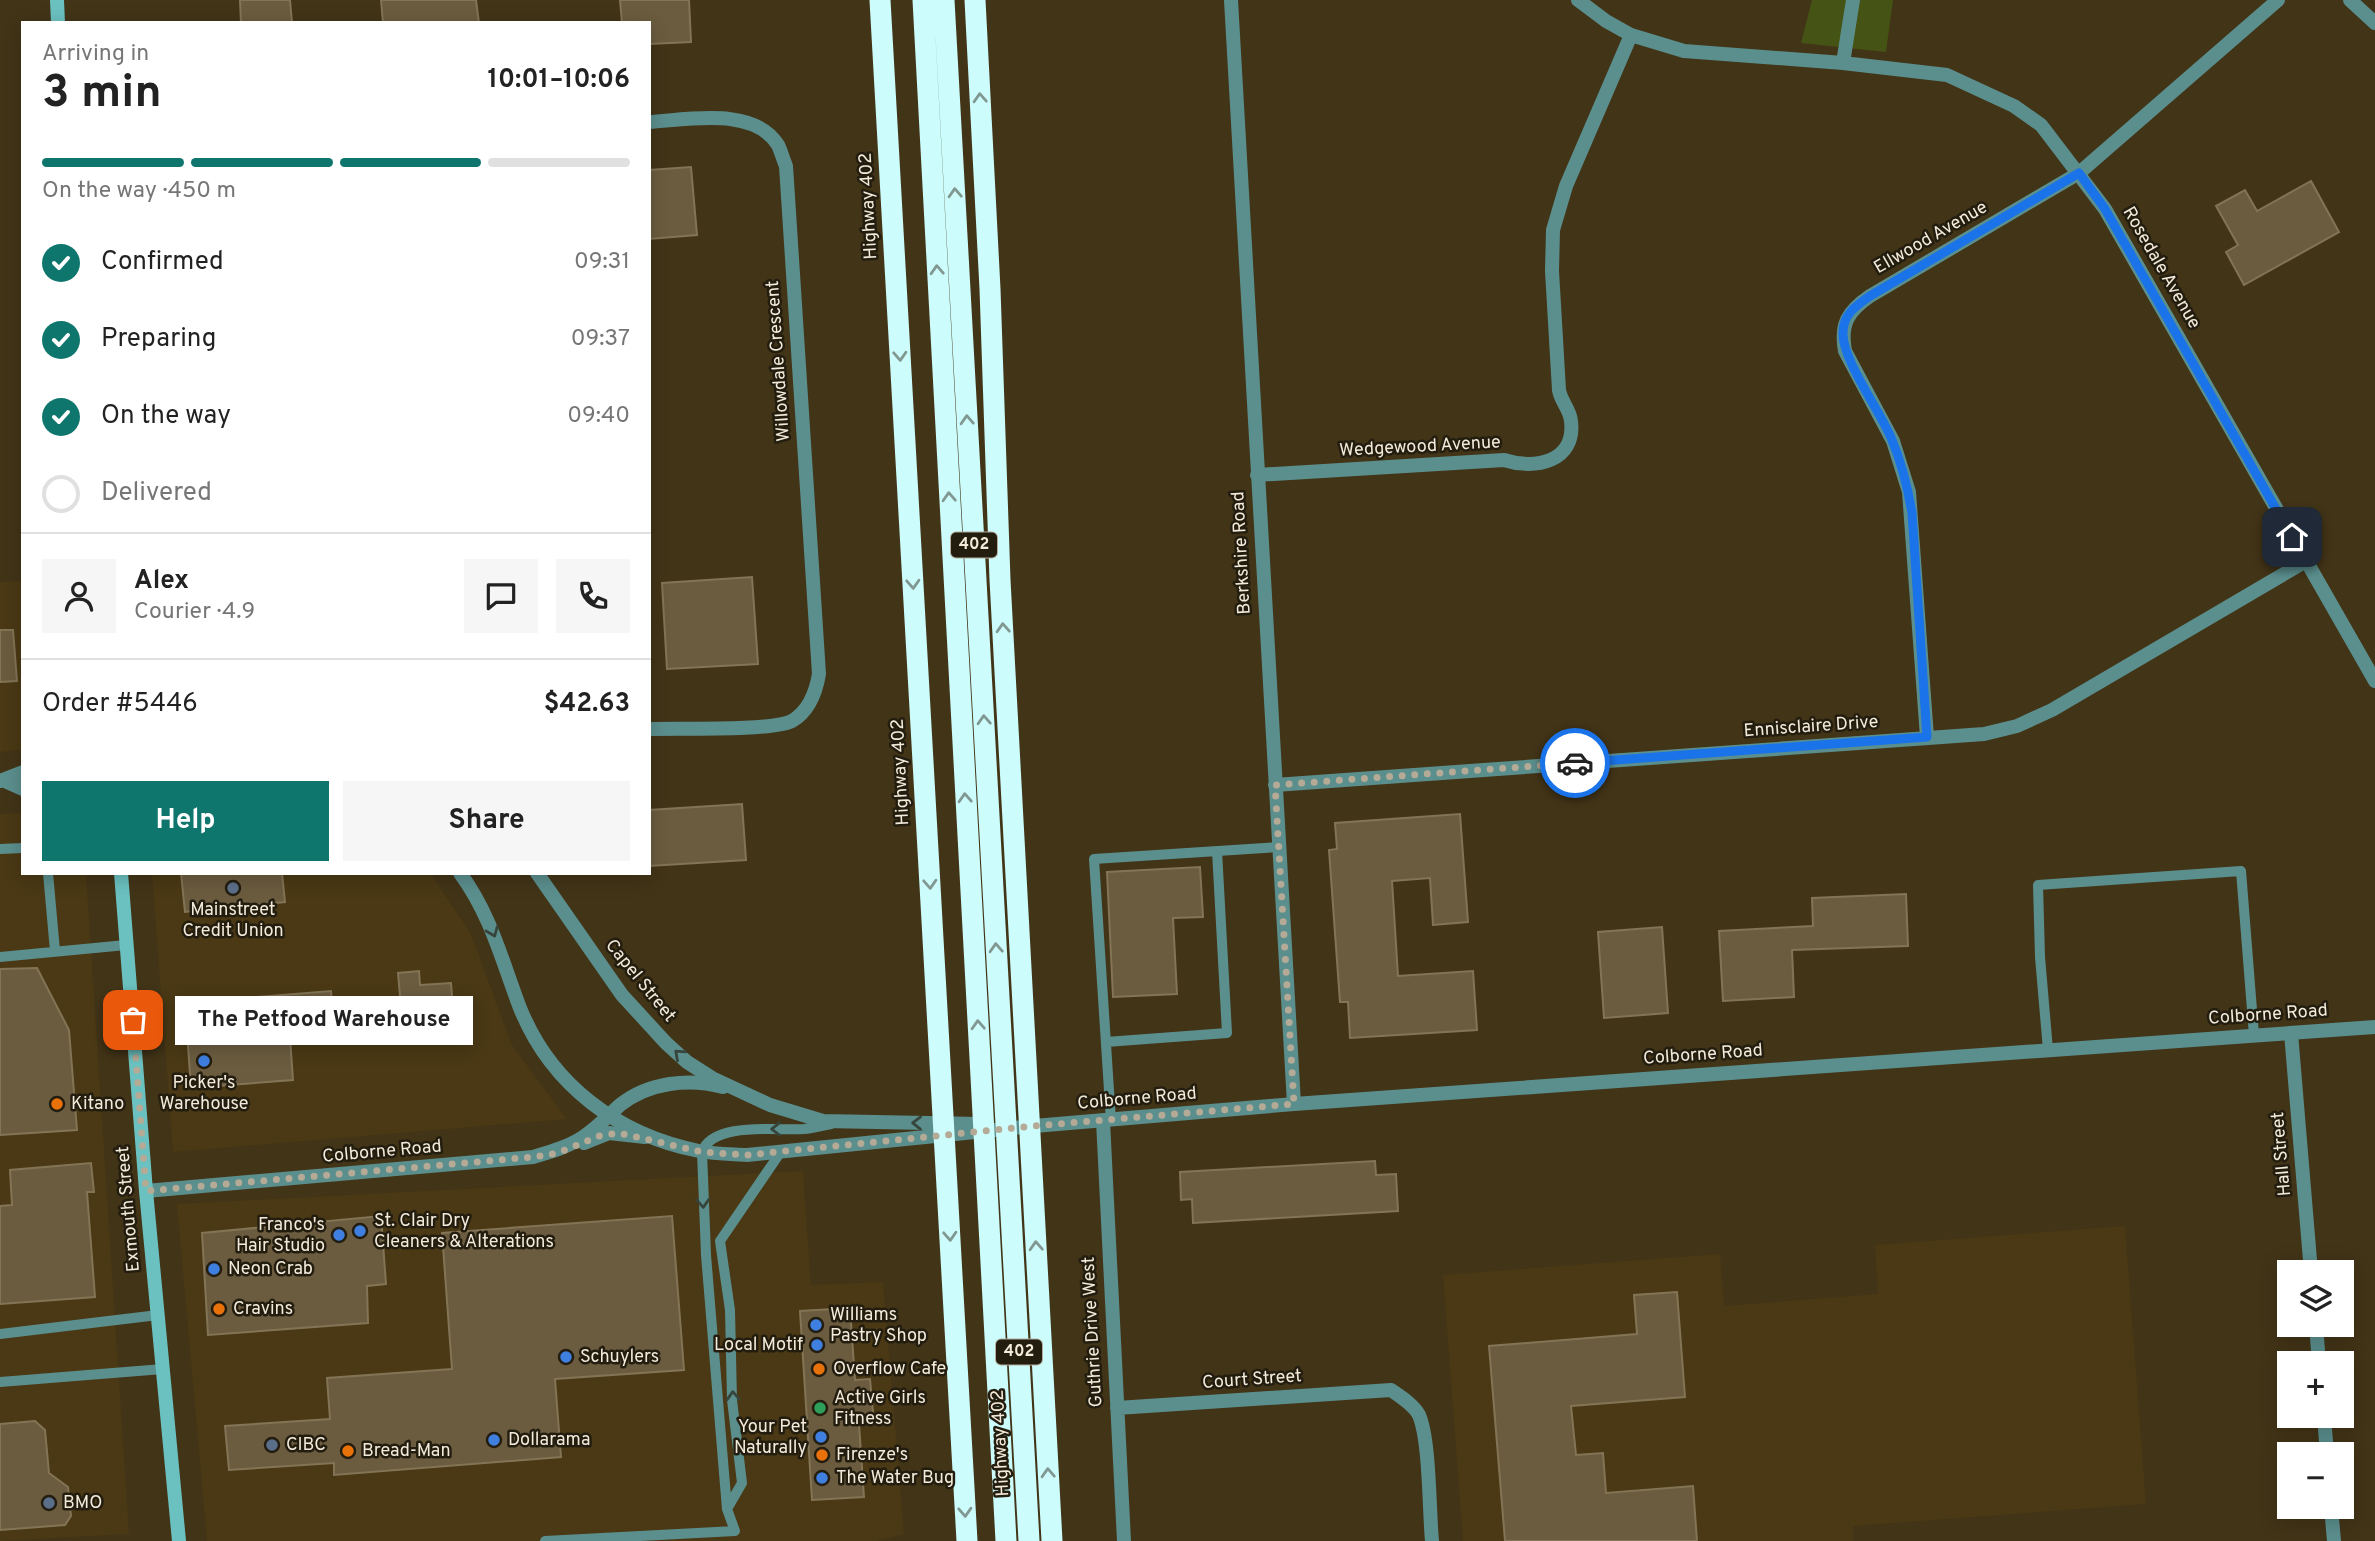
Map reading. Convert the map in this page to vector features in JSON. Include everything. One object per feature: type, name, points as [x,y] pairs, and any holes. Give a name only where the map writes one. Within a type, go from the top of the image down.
[{"type":"highway","points":[[874,0],[885,93]]},
{"type":"highway","name":"Highway 402","points":[[880,0],[967,1541]]},
{"type":"highway","points":[[923,0],[1006,1541]]},
{"type":"highway","name":"Highway 402","points":[[944,0],[1029,1541]]},
{"type":"highway","points":[[975,0],[990,289],[1000,580],[1052,1541]]},
{"type":"main road","points":[[57,0],[58,21]]},
{"type":"main road","name":"Exmouth Street","points":[[121,875],[146,1191],[179,1541]]},
{"type":"street","name":"Berkshire Road","points":[[1231,0],[1294,1104]]},
{"type":"street","name":"Rosedale Avenue","points":[[1578,0],[1631,35],[1684,51],[1843,63],[1947,75],[2014,106],[2041,125],[2105,209],[2375,681]]},
{"type":"street","points":[[1843,63],[1853,0]]},
{"type":"street","name":"Ellwood Avenue","points":[[1927,737],[1909,492],[1892,440],[1845,351],[1843,326],[1847,314],[1870,296],[2079,173],[2278,0]]},
{"type":"street","points":[[2350,0],[2375,23]]},
{"type":"street","name":"Wedgewood Avenue","points":[[1257,475],[1504,460],[1534,466],[1562,452],[1571,432],[1572,422],[1560,400],[1559,390],[1552,271],[1553,230],[1566,186],[1631,35]]},
{"type":"street","name":"Willowdale Crescent","points":[[651,122],[694,119],[747,122],[762,130],[778,144],[786,166],[819,674],[816,695],[792,721],[769,726],[651,729]]},
{"type":"street","name":"Ennisclaire Drive","points":[[1275,785],[1984,734],[2034,719],[2306,561]]},
{"type":"street","points":[[2,781],[21,773]]},
{"type":"street","points":[[2,781],[21,788]]},
{"type":"street","points":[[461,875],[477,897],[490,923],[521,1010],[541,1051],[573,1089],[609,1116]]},
{"type":"street","name":"Capel Street","points":[[538,875],[602,968],[644,1020],[687,1062],[737,1090]]},
{"type":"street","name":"Colborne Road","points":[[609,1116],[665,1142],[702,1152],[747,1155],[1034,1126],[1294,1104],[2375,1027]]},
{"type":"street","name":"Hall Street","points":[[2291,1033],[2310,1260]]},
{"type":"street","name":"Colborne Road","points":[[146,1191],[533,1157],[569,1145],[631,1098],[656,1087],[699,1082],[737,1090],[796,1115],[844,1122],[1034,1126]]},
{"type":"street","name":"Guthrie Drive West","points":[[1107,1121],[1124,1541]]},
{"type":"street","points":[[533,1157],[570,1150],[609,1133],[631,1134],[665,1142]]},
{"type":"street","name":"Court Street","points":[[1117,1408],[1391,1391],[1402,1396],[1419,1413],[1424,1436],[1432,1541]]},
{"type":"street","points":[[2333,1519],[2334,1541]]},
{"type":"lane","points":[[1107,1121],[1106,1042],[1094,859],[1278,847]]},
{"type":"lane","points":[[0,849],[21,848]]},
{"type":"lane","points":[[1106,1042],[1227,1033],[1217,851]]},
{"type":"lane","points":[[2048,1050],[2040,957],[2038,885],[2241,871],[2254,1035]]},
{"type":"lane","points":[[48,875],[55,951]]},
{"type":"lane","points":[[0,957],[127,945]]},
{"type":"lane","points":[[545,1541],[735,1531],[727,1509],[706,1255],[702,1152],[709,1140],[729,1132],[804,1129],[844,1122]]},
{"type":"lane","points":[[727,1509],[741,1483],[732,1400],[730,1310],[720,1241],[780,1153]]},
{"type":"lane","points":[[0,1334],[158,1315]]},
{"type":"lane","points":[[0,1382],[163,1369]]},
{"type":"shaded area","points":[[21,581],[21,750],[0,752],[0,582]]},
{"type":"shaded area","points":[[21,813],[21,875],[86,875],[129,1534],[0,1541],[0,814]]},
{"type":"shaded area","points":[[152,875],[431,875],[471,934],[512,1045],[567,1119],[173,1152]]},
{"type":"shaded area","points":[[803,1171],[811,1285],[883,1282],[904,1534],[877,1541],[207,1541],[177,1204]]},
{"type":"shaded area","points":[[2125,1226],[2146,1504],[1853,1526],[1853,1541],[1463,1541],[1443,1275],[1720,1254],[1724,1306],[1878,1294],[1875,1245]]},
{"type":"green space","points":[[1812,0],[1893,0],[1886,52],[1801,43]]},
{"type":"building","points":[[240,0],[290,0],[292,21],[241,21]]},
{"type":"building","points":[[381,0],[476,0],[479,21],[383,21]]},
{"type":"building","points":[[620,0],[689,0],[691,42],[651,44],[651,21],[622,21]]},
{"type":"building","points":[[691,167],[697,235],[651,239],[651,170]]},
{"type":"building","points":[[2311,181],[2339,232],[2244,285],[2226,252],[2238,245],[2216,206],[2245,190],[2257,211]]},
{"type":"building","points":[[752,577],[758,664],[667,669],[662,583]]},
{"type":"building","points":[[0,630],[13,630],[17,681],[0,682]]},
{"type":"building","points":[[742,804],[746,860],[651,866],[651,810]]},
{"type":"building","points":[[1460,814],[1468,922],[1433,925],[1430,878],[1392,881],[1398,976],[1473,971],[1477,1030],[1350,1038],[1348,1002],[1340,1002],[1329,850],[1337,849],[1335,823]]},
{"type":"building","points":[[1200,867],[1203,917],[1173,918],[1177,994],[1113,997],[1107,872]]},
{"type":"building","name":"Mainstreet Credit Union","points":[[181,875],[282,875],[285,902],[185,912]]},
{"type":"building","points":[[1906,894],[1908,946],[1792,950],[1794,997],[1723,1001],[1719,931],[1813,926],[1812,898]]},
{"type":"building","points":[[1662,927],[1668,1013],[1604,1018],[1598,932]]},
{"type":"building","points":[[37,968],[69,1030],[77,1130],[0,1135],[0,969]]},
{"type":"building","points":[[419,971],[420,985],[451,983],[455,1036],[415,1040],[414,1030],[403,1031],[398,973]]},
{"type":"building","points":[[331,991],[334,1033],[290,1037],[293,1080],[191,1088],[185,1003]]},
{"type":"building","points":[[1375,1161],[1376,1175],[1396,1174],[1398,1211],[1193,1223],[1192,1199],[1181,1200],[1180,1172]]},
{"type":"building","points":[[91,1163],[94,1192],[87,1192],[95,1297],[0,1304],[0,1206],[12,1205],[10,1170]]},
{"type":"building","points":[[381,1216],[386,1284],[367,1286],[368,1323],[208,1335],[202,1233]]},
{"type":"building","points":[[672,1216],[684,1370],[555,1379],[561,1457],[334,1475],[334,1463],[229,1470],[225,1426],[330,1419],[327,1378],[452,1369],[442,1233]]},
{"type":"building","points":[[1677,1292],[1685,1397],[1571,1406],[1576,1455],[1603,1453],[1606,1493],[1693,1486],[1697,1541],[1505,1541],[1489,1346],[1637,1334],[1634,1295]]},
{"type":"building","points":[[850,1308],[855,1380],[870,1379],[874,1423],[859,1424],[864,1497],[812,1500],[800,1311]]},
{"type":"building","points":[[35,1421],[45,1430],[49,1473],[68,1487],[71,1516],[65,1525],[0,1530],[0,1424]]},
{"type":"way so far","points":[[133,1020],[146,1191],[533,1157],[570,1150],[609,1133],[631,1134],[702,1152],[747,1155],[1034,1126],[1294,1104],[1275,785],[1575,763]]},
{"type":"place","name":"Mainstreet Credit Union","points":[[233,888]]},
{"type":"place","name":"The Petfood Warehouse","points":[[133,1020]]},
{"type":"place","name":"Picker's Warehouse","points":[[204,1061]]},
{"type":"place","name":"Kitano","points":[[57,1104]]},
{"type":"place","name":"St. Clair Dry Cleaners & Alterations","points":[[360,1231]]},
{"type":"place","name":"Franco's Hair Studio","points":[[339,1235]]},
{"type":"place","name":"Neon Crab","points":[[214,1269]]},
{"type":"place","name":"Cravins","points":[[219,1309]]},
{"type":"place","name":"Williams Pastry Shop","points":[[816,1325]]},
{"type":"place","name":"Local Motif","points":[[817,1345]]},
{"type":"place","name":"Schuylers","points":[[566,1357]]},
{"type":"place","name":"Overflow Cafe","points":[[819,1369]]},
{"type":"place","name":"Active Girls Fitness","points":[[820,1408]]},
{"type":"place","name":"Your Pet Naturally","points":[[821,1437]]},
{"type":"place","name":"Dollarama","points":[[494,1440]]},
{"type":"place","name":"CIBC","points":[[272,1445]]},
{"type":"place","name":"Bread-Man","points":[[348,1451]]},
{"type":"place","name":"Firenze's","points":[[822,1455]]},
{"type":"place","name":"The Water Bug","points":[[822,1478]]},
{"type":"place","name":"BMO","points":[[49,1503]]},
{"type":"route","points":[[1575,763],[1927,737],[1909,492],[1892,440],[1845,351],[1843,326],[1847,314],[1870,296],[2079,173],[2105,209],[2292,537]]}]
